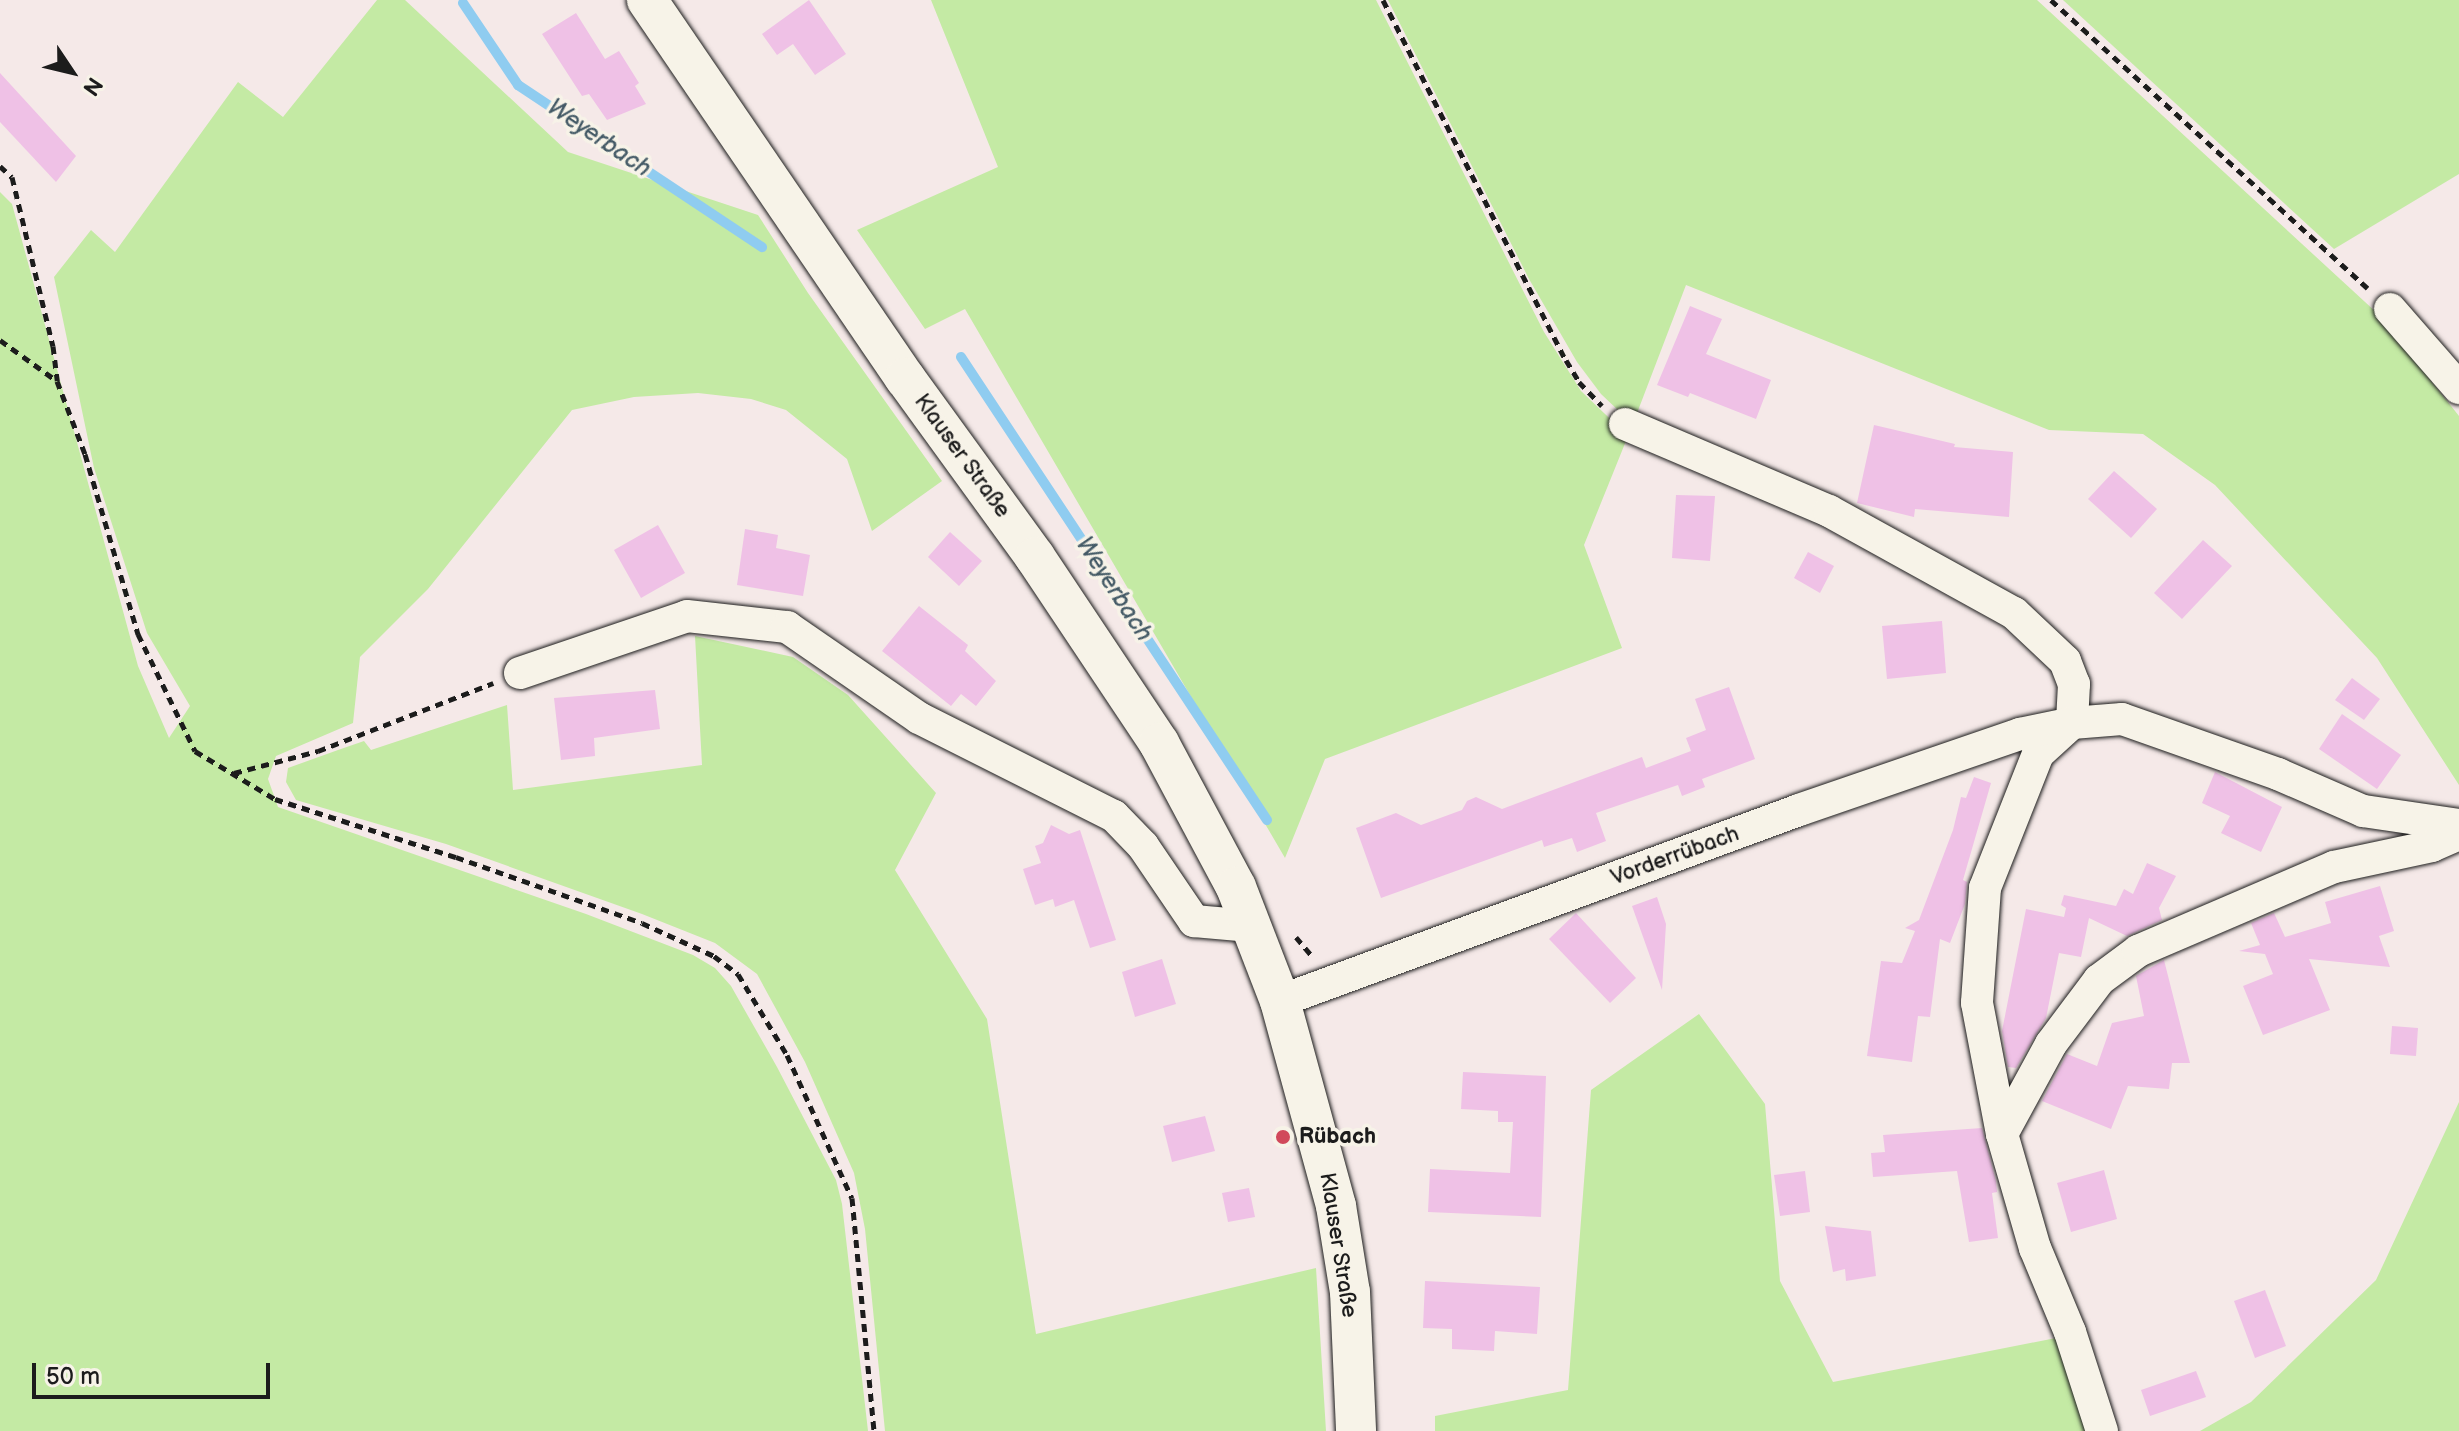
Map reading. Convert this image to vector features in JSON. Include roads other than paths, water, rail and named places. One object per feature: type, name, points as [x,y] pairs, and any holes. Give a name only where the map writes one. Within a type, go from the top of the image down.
[{"type":"main road","name":"Klauser Straße","points":[[647,0],[905,378],[1035,557],[1159,743],[1236,887],[1280,1001],[1336,1206],[1350,1292],[1356,1431]]},
{"type":"street","points":[[2390,309],[2459,388]]},
{"type":"street","points":[[1625,424],[1829,511],[2014,613],[2065,661],[2074,684],[2072,723],[2038,754],[1985,888],[1977,1003],[2002,1134],[2035,1248],[2070,1332],[2102,1431]]},
{"type":"street","points":[[520,673],[687,616],[787,627],[919,718],[1114,816],[1143,846],[1194,921],[1251,926]]},
{"type":"street","name":"Vorderrübach","points":[[1280,1001],[1799,810],[2020,734],[2072,723],[2122,719],[2278,774],[2363,811],[2459,825]]},
{"type":"street","points":[[2002,1134],[2051,1044],[2099,980],[2138,951],[2334,867],[2432,846],[2459,834]]},
{"type":"waterway","name":"Weyerbach","points":[[463,3],[518,85],[762,247]]},
{"type":"waterway","name":"Weyerbach","points":[[961,357],[1267,820]]},
{"type":"place","name":"Rübach","points":[[1283,1137]]}]
